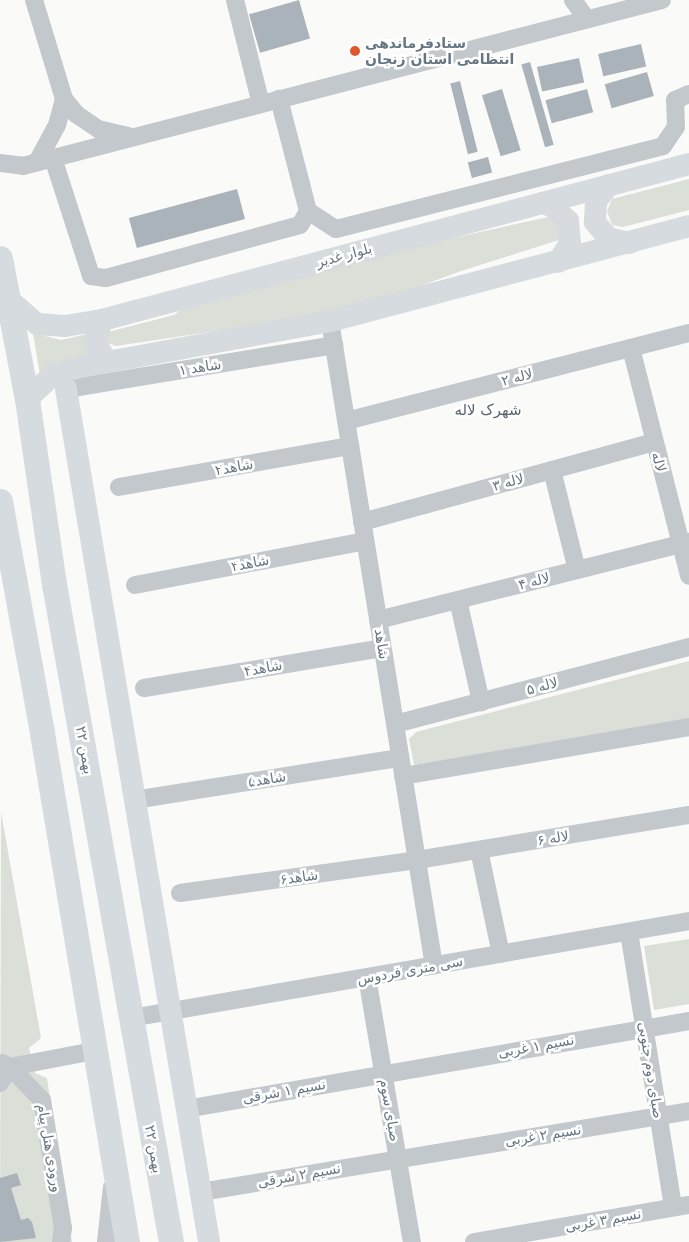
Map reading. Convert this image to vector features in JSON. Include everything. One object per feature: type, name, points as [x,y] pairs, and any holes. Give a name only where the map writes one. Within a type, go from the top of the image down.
[{"type":"highway","name":"۲۲ بهمن","points":[[0,258],[27,398],[54,584],[80,717],[171,1242]]},
{"type":"highway","points":[[0,502],[42,733],[127,1242]]},
{"type":"highway","points":[[42,733],[47,740],[63,746],[72,741],[80,717]]},
{"type":"main road","name":"بلوار غدیر","points":[[7,298],[37,324],[65,326],[102,320],[689,164]]},
{"type":"main road","points":[[609,185],[596,201],[595,222],[608,238],[629,243]]},
{"type":"main road","points":[[542,203],[557,209],[568,221],[570,243],[558,262]]},
{"type":"main road","points":[[27,398],[53,375],[108,362],[330,321],[689,226]]},
{"type":"main road","points":[[102,320],[95,343],[108,362]]},
{"type":"main road","points":[[66,389],[209,1242]]},
{"type":"street","points":[[34,0],[64,99],[76,114],[98,129],[134,137]]},
{"type":"street","points":[[235,0],[261,104]]},
{"type":"street","points":[[572,0],[587,19]]},
{"type":"street","points":[[0,163],[23,166],[662,0]]},
{"type":"street","points":[[279,99],[308,211],[336,229],[663,146],[676,127],[674,100],[689,94]]},
{"type":"street","points":[[64,99],[45,160],[91,276],[106,278],[300,225],[308,211]]},
{"type":"street","name":"شاهد","points":[[330,321],[434,966]]},
{"type":"street","name":"لاله ۲","points":[[346,421],[689,332]]},
{"type":"street","name":"شاهد ۱","points":[[66,389],[334,345]]},
{"type":"street","name":"لاله","points":[[631,348],[654,442],[685,543],[689,576]]},
{"type":"street","name":"لاله ۳","points":[[362,522],[654,442]]},
{"type":"street","name":"شاهد۲","points":[[119,487],[350,446]]},
{"type":"street","points":[[552,470],[577,570]]},
{"type":"street","name":"شاهد۳","points":[[135,585],[365,541]]},
{"type":"street","name":"لاله ۴","points":[[378,620],[685,543]]},
{"type":"street","points":[[458,600],[481,702]]},
{"type":"street","name":"لاله ۵","points":[[395,724],[689,647]]},
{"type":"street","name":"شاهد۴","points":[[144,688],[382,648]]},
{"type":"street","points":[[403,776],[689,727]]},
{"type":"street","name":"شاهد۵","points":[[134,800],[400,758]]},
{"type":"street","name":"لاله ۶","points":[[417,860],[689,815]]},
{"type":"street","points":[[479,850],[501,954]]},
{"type":"street","name":"شاهد۶","points":[[180,893],[417,860]]},
{"type":"street","name":"سی متری فردوس","points":[[131,1018],[689,921]]},
{"type":"street","name":"صبای دوم جنوبی","points":[[629,932],[658,1116],[681,1206]]},
{"type":"street","name":"صبای سوم","points":[[367,978],[412,1242]]},
{"type":"street","name":"نسیم ۱ غربی","points":[[383,1073],[689,1021]]},
{"type":"street","points":[[0,1083],[5,1065],[94,1051]]},
{"type":"street","name":"ورودی هتل پیام","points":[[5,1065],[42,1100],[63,1228],[61,1242]]},
{"type":"street","name":"نسیم ۱ شرقی","points":[[186,1109],[383,1073]]},
{"type":"street","name":"نسیم ۲ غربی","points":[[398,1158],[689,1111]]},
{"type":"street","name":"نسیم ۲ شرقی","points":[[201,1192],[398,1158]]},
{"type":"street","points":[[106,1242],[114,1167]]},
{"type":"street","name":"نسیم ۳ غربی","points":[[474,1242],[681,1206]]},
{"type":"shaded area","points":[[689,179],[689,210],[623,227],[612,225],[607,211],[612,199]]},
{"type":"shaded area","points":[[553,216],[563,222],[559,240],[461,271],[355,310],[116,346],[105,342],[108,332],[174,315],[182,309],[416,246]]},
{"type":"shaded area","points":[[33,333],[61,340],[92,333],[93,355],[54,363],[40,375]]},
{"type":"shaded area","points":[[689,661],[689,721],[414,765],[409,739],[416,732]]},
{"type":"shaded area","points":[[1,812],[41,1038],[29,1048],[35,1073],[47,1078],[72,1242],[0,1242]]},
{"type":"shaded area","points":[[689,939],[689,1004],[654,1010],[644,946]]},
{"type":"building","points":[[299,0],[310,38],[260,53],[249,14]]},
{"type":"building","points":[[641,44],[646,66],[603,76],[598,54]]},
{"type":"building","points":[[579,58],[584,82],[542,91],[537,67]]},
{"type":"building","points":[[530,62],[554,145],[545,147],[521,64]]},
{"type":"building","points":[[647,72],[654,96],[612,108],[605,84]]},
{"type":"building","points":[[460,81],[478,152],[468,154],[450,83]]},
{"type":"building","points":[[502,89],[521,150],[501,156],[482,95]]},
{"type":"building","points":[[587,89],[593,112],[552,123],[545,100]]},
{"type":"building","points":[[488,157],[492,172],[472,178],[468,162]]},
{"type":"building","points":[[237,189],[245,219],[137,248],[129,218]]},
{"type":"building","points":[[17,1173],[21,1185],[11,1188],[21,1220],[28,1218],[32,1222],[36,1238],[0,1242],[0,1178]]},
{"type":"place","name":"ستادفرماندهی انتظامی استان زنجان","points":[[355,51]]},
{"type":"district","name":"شهرک لاله","points":[[488,411]]}]
